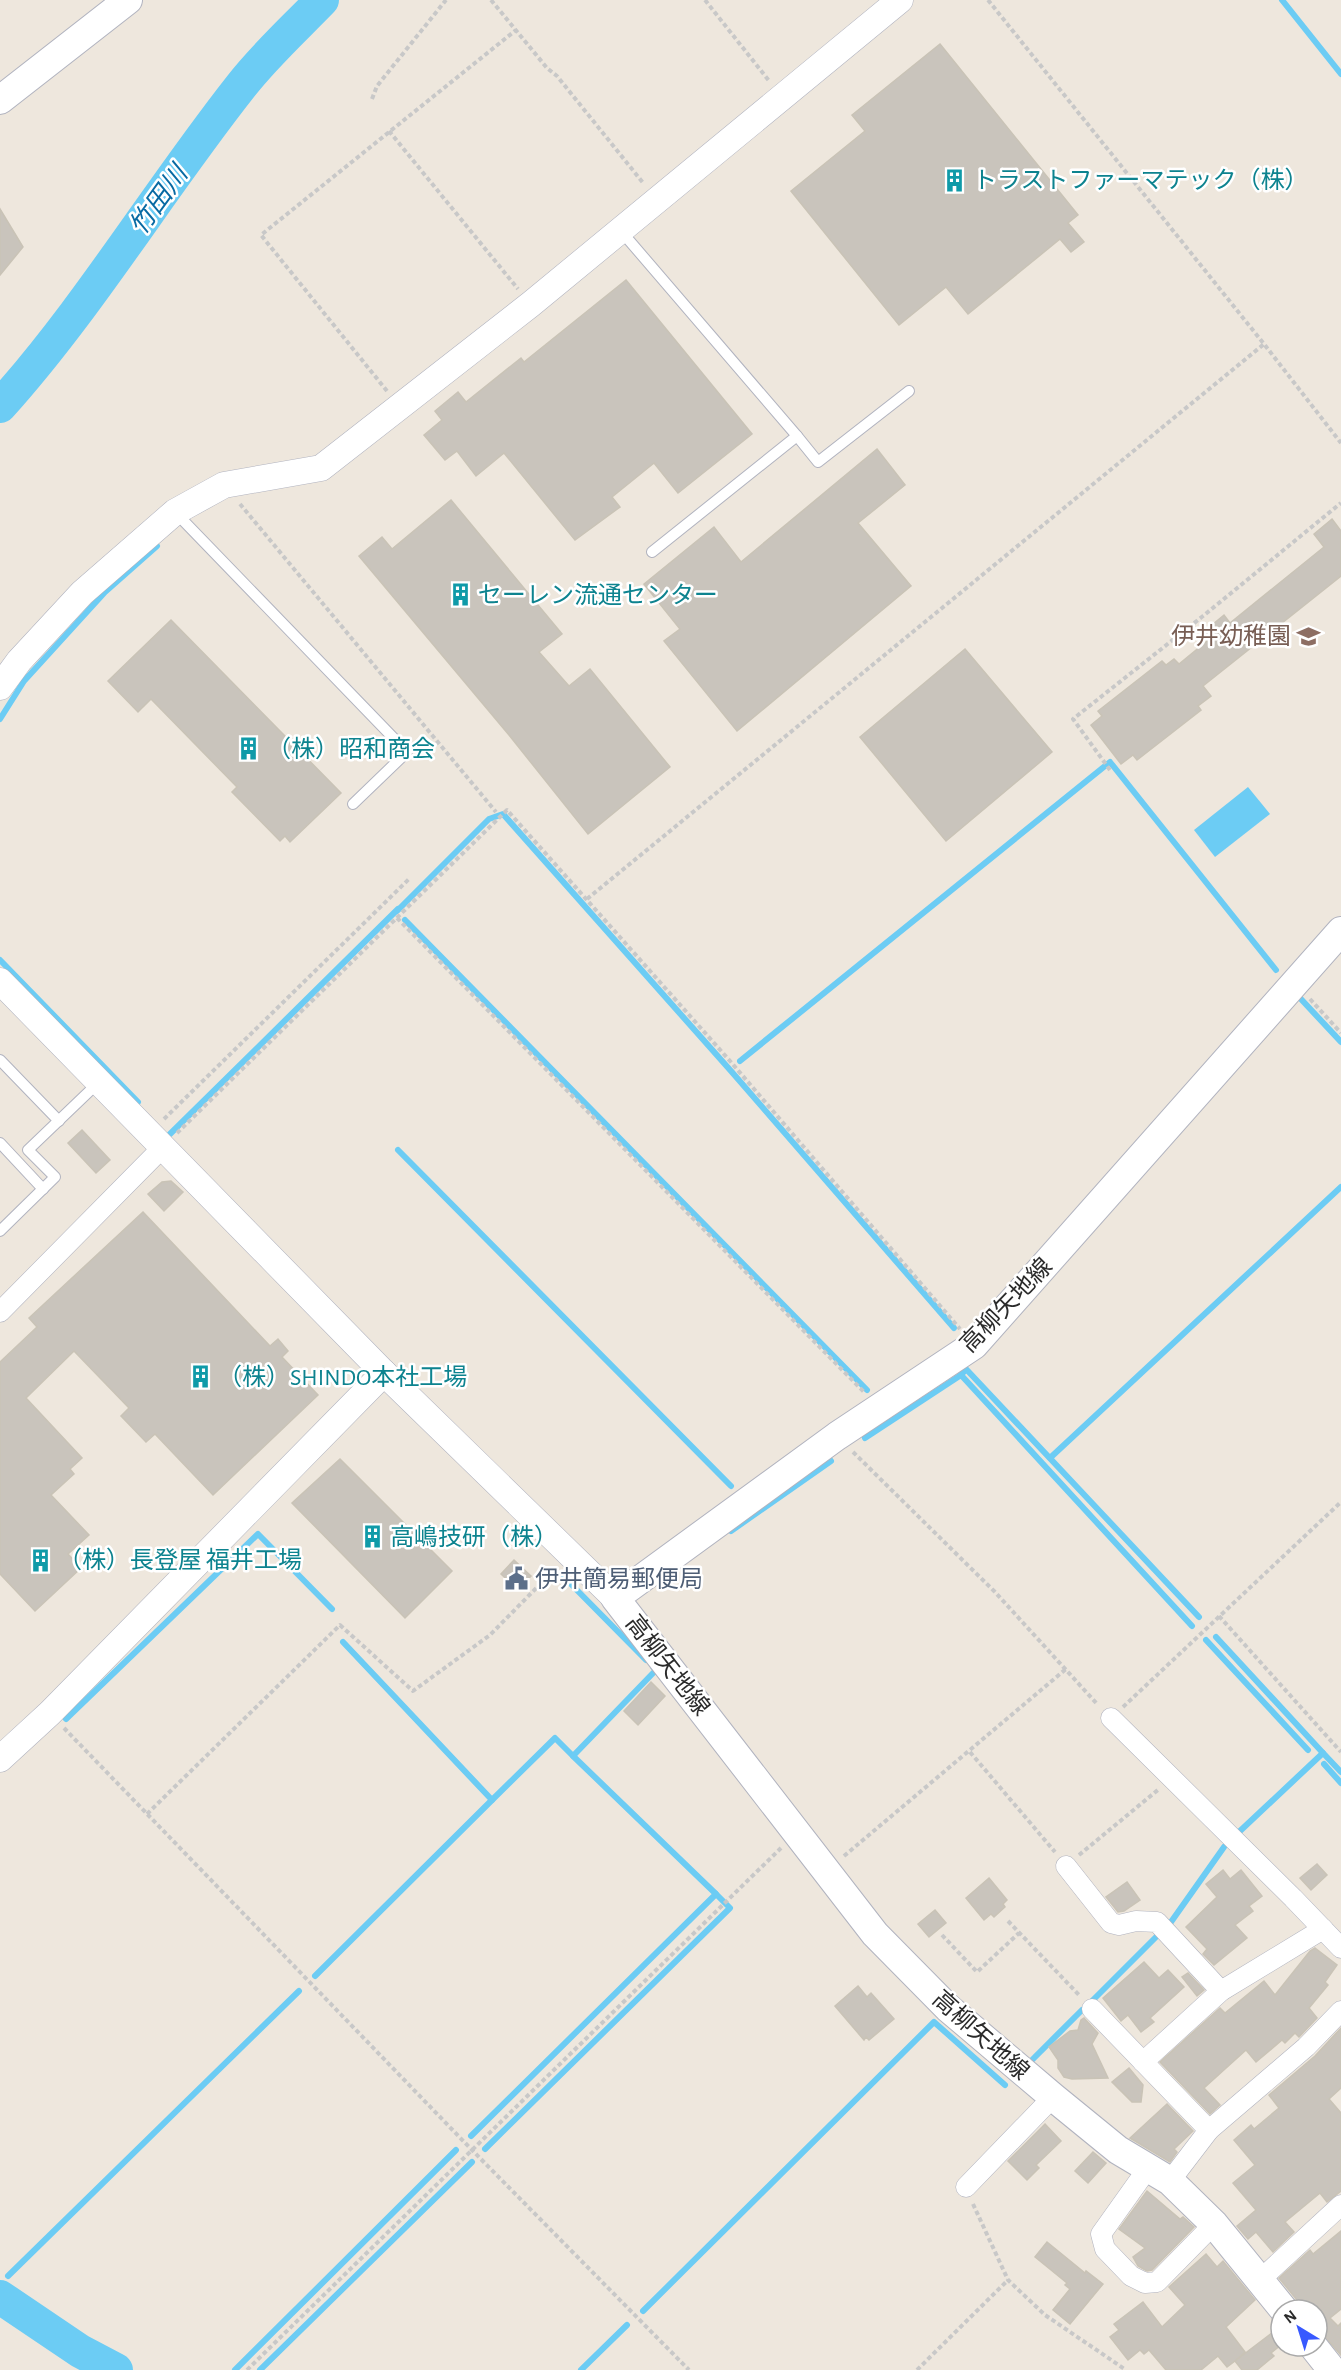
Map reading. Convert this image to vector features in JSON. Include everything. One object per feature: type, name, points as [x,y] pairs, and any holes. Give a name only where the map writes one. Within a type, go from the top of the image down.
[{"type":"main road","points":[[0,100],[128,0]]},
{"type":"main road","name":"高柳矢地線","points":[[1274,2298],[1214,2224],[1159,2175],[1118,2150],[948,2008],[875,1934],[615,1598],[837,1436],[974,1345],[1341,931]]},
{"type":"main road","points":[[1322,2358],[1332,2370]]},
{"type":"street","points":[[0,687],[12,669],[82,593],[175,512],[224,484],[321,468],[531,304],[900,0]]},
{"type":"street","points":[[0,981],[384,1373],[615,1598]]},
{"type":"street","points":[[0,1312],[157,1139]]},
{"type":"street","points":[[0,1759],[50,1713],[384,1373]]},
{"type":"street","points":[[1111,1718],[1341,1948]]},
{"type":"street","points":[[1066,1866],[1112,1923],[1119,1925],[1136,1921],[1157,1922],[1221,1991]]},
{"type":"street","points":[[1143,2062],[1221,1991],[1323,1929]]},
{"type":"street","points":[[1092,2009],[1209,2130]]},
{"type":"street","points":[[1214,2224],[1157,2282],[1145,2283],[1131,2276],[1105,2249],[1101,2234],[1159,2175],[1306,2047],[1341,2011]]},
{"type":"street","points":[[966,2187],[1053,2097]]},
{"type":"street","points":[[1260,2280],[1341,2205]]},
{"type":"lane","points":[[621,231],[818,462],[909,391]]},
{"type":"lane","points":[[652,552],[797,436]]},
{"type":"lane","points":[[175,512],[407,752],[353,804]]},
{"type":"lane","points":[[0,1060],[59,1121]]},
{"type":"lane","points":[[0,1231],[55,1177],[28,1150],[100,1082]]},
{"type":"lane","points":[[0,1143],[43,1189]]},
{"type":"path","points":[[372,99],[377,86],[446,0]]},
{"type":"path","points":[[491,0],[547,68],[557,76],[657,200]]},
{"type":"path","points":[[705,0],[782,97]]},
{"type":"path","points":[[988,0],[1341,443]]},
{"type":"path","points":[[400,407],[261,235],[516,30]]},
{"type":"path","points":[[389,131],[531,304]]},
{"type":"path","points":[[587,899],[1264,344]]},
{"type":"path","points":[[224,484],[496,812]]},
{"type":"path","points":[[1110,770],[1073,719],[1341,503]]},
{"type":"path","points":[[157,1139],[397,918],[507,810],[730,1061],[974,1345]]},
{"type":"path","points":[[157,1139],[409,879]]},
{"type":"path","points":[[397,918],[880,1408]]},
{"type":"path","points":[[1295,983],[1341,1033]]},
{"type":"path","points":[[837,1436],[995,1592],[1111,1718],[1341,1502]]},
{"type":"path","points":[[147,1814],[340,1625],[413,1691],[490,1635],[570,1554]]},
{"type":"path","points":[[1220,1616],[1341,1752]]},
{"type":"path","points":[[827,1870],[1066,1669]]},
{"type":"path","points":[[50,1713],[471,2149],[689,2370]]},
{"type":"path","points":[[970,1752],[1066,1866],[1172,1778]]},
{"type":"path","points":[[247,2370],[798,1832]]},
{"type":"path","points":[[1008,1921],[1092,2009]]},
{"type":"path","points":[[942,1935],[977,1972],[1019,1933]]},
{"type":"path","points":[[966,2187],[1008,2280],[1045,2315],[1126,2370]]},
{"type":"path","points":[[917,2370],[1008,2280]]},
{"type":"water","points":[[1248,787],[1270,814],[1215,857],[1194,830]]},
{"type":"building","points":[[940,44],[1078,215],[1068,223],[1084,242],[1071,252],[1060,239],[968,314],[946,287],[899,325],[791,191],[865,131],[852,115]]},
{"type":"building","points":[[0,209],[23,247],[0,275]]},
{"type":"building","points":[[626,280],[752,434],[678,493],[654,463],[612,497],[620,507],[575,540],[504,453],[476,476],[457,451],[445,460],[424,435],[442,420],[435,411],[458,392],[466,402],[521,358],[524,362]]},
{"type":"building","points":[[877,449],[905,485],[858,523],[911,586],[737,731],[664,641],[680,629],[644,584],[714,527],[741,562]]},
{"type":"building","points":[[451,500],[562,634],[539,652],[569,686],[590,669],[670,767],[588,834],[509,735],[359,556],[382,537],[392,549]]},
{"type":"building","points":[[1332,519],[1341,531],[1341,576],[1203,686],[1211,696],[1198,706],[1201,710],[1137,760],[1133,755],[1121,764],[1091,725],[1102,716],[1098,711],[1162,661],[1166,665],[1174,659],[1179,664],[1207,641],[1201,634],[1224,615],[1230,623],[1324,547],[1314,534]]},
{"type":"building","name":"（株）昭和商会","points":[[171,620],[341,793],[290,842],[285,836],[280,841],[232,792],[237,787],[151,699],[138,712],[108,681]]},
{"type":"building","points":[[965,649],[1052,752],[946,841],[860,737]]},
{"type":"building","points":[[82,1130],[110,1160],[96,1173],[68,1143]]},
{"type":"building","points":[[171,1181],[183,1192],[164,1211],[148,1194],[162,1182]]},
{"type":"building","points":[[143,1212],[270,1346],[278,1339],[288,1351],[282,1357],[318,1395],[213,1495],[155,1434],[146,1442],[121,1416],[129,1408],[74,1351],[26,1398],[82,1458],[70,1469],[74,1474],[51,1495],[89,1535],[68,1554],[81,1568],[35,1611],[0,1574],[0,1362],[37,1327],[29,1318]]},
{"type":"building","name":"高嶋技研（株）","points":[[340,1459],[452,1571],[405,1618],[292,1503]]},
{"type":"building","name":"伊井簡易郵便局","points":[[514,1560],[531,1576],[518,1590],[501,1574]]},
{"type":"building","points":[[651,1682],[665,1696],[638,1725],[624,1711]]},
{"type":"building","points":[[1317,1864],[1327,1875],[1311,1890],[1300,1878]]},
{"type":"building","points":[[1223,1870],[1230,1879],[1241,1870],[1262,1896],[1249,1906],[1253,1911],[1235,1925],[1247,1938],[1214,1965],[1203,1954],[1207,1949],[1186,1927],[1217,1897],[1206,1884]]},
{"type":"building","points":[[989,1878],[1007,1900],[1003,1904],[1005,1907],[994,1917],[991,1914],[984,1920],[966,1898]]},
{"type":"building","points":[[1127,1882],[1140,1900],[1124,1911],[1118,1912],[1106,1897]]},
{"type":"building","points":[[935,1910],[946,1923],[929,1937],[918,1924]]},
{"type":"building","points":[[1315,1948],[1337,1965],[1325,1982],[1328,1985],[1309,2008],[1317,2018],[1299,2037],[1295,2033],[1285,2043],[1282,2040],[1256,2062],[1246,2050],[1204,2088],[1220,2105],[1210,2114],[1160,2062],[1220,2008],[1225,2013],[1264,1981],[1275,1995],[1310,1951]]},
{"type":"building","points":[[1144,1962],[1159,1978],[1168,1970],[1184,1987],[1150,2018],[1154,2022],[1141,2032],[1128,2015],[1121,2021],[1103,1998]]},
{"type":"building","points":[[1188,1973],[1204,1990],[1197,1996],[1182,1977]]},
{"type":"building","points":[[858,1986],[867,1997],[871,1993],[894,2019],[869,2040],[866,2037],[864,2040],[835,2006]]},
{"type":"building","points":[[1084,2018],[1098,2033],[1092,2044],[1108,2078],[1072,2079],[1064,2077],[1058,2068],[1058,2060],[1049,2047],[1070,2031],[1078,2030]]},
{"type":"building","points":[[1341,2028],[1341,2088],[1329,2099],[1341,2113],[1341,2191],[1327,2202],[1320,2193],[1285,2222],[1294,2232],[1273,2252],[1256,2232],[1248,2239],[1237,2226],[1256,2210],[1233,2183],[1255,2165],[1234,2140],[1251,2125],[1254,2129],[1279,2108],[1269,2095],[1315,2056]]},
{"type":"building","points":[[1129,2068],[1143,2085],[1141,2102],[1132,2102],[1112,2082]]},
{"type":"building","points":[[1167,2104],[1193,2131],[1174,2149],[1177,2152],[1170,2162],[1130,2138]]},
{"type":"building","points":[[1045,2124],[1061,2141],[1036,2165],[1039,2168],[1027,2180],[1008,2161]]},
{"type":"building","points":[[1093,2152],[1106,2163],[1088,2183],[1075,2171]]},
{"type":"building","points":[[1147,2191],[1180,2219],[1183,2217],[1194,2227],[1152,2270],[1147,2271],[1138,2266],[1133,2257],[1145,2248],[1119,2229]]},
{"type":"building","points":[[1341,2231],[1341,2309],[1330,2318],[1338,2326],[1341,2323],[1341,2355],[1329,2342],[1329,2298],[1295,2298],[1279,2278],[1310,2250],[1313,2254]]},
{"type":"building","points":[[1047,2242],[1085,2273],[1086,2271],[1103,2284],[1070,2324],[1053,2310],[1070,2289],[1065,2285],[1067,2283],[1035,2257]]},
{"type":"building","points":[[1206,2254],[1217,2267],[1223,2261],[1255,2300],[1226,2327],[1245,2352],[1227,2367],[1218,2356],[1201,2370],[1166,2370],[1149,2350],[1144,2354],[1140,2350],[1128,2360],[1110,2337],[1119,2330],[1114,2324],[1143,2302],[1162,2327],[1185,2305],[1169,2287]]},
{"type":"building","points":[[1269,2335],[1269,2358],[1272,2358],[1257,2370],[1242,2370],[1235,2361]]},
{"type":"waterway","name":"竹田川","points":[[0,406],[64,329],[241,86],[322,0]]},
{"type":"waterway","points":[[1282,0],[1341,74]]},
{"type":"waterway","points":[[0,719],[24,681],[105,592],[157,546]]},
{"type":"waterway","points":[[740,1061],[1110,762],[1276,970]]},
{"type":"waterway","points":[[397,911],[489,819],[503,814],[731,1071],[954,1328]]},
{"type":"waterway","points":[[170,1134],[398,909]]},
{"type":"waterway","points":[[405,920],[867,1390]]},
{"type":"waterway","points":[[0,960],[138,1102]]},
{"type":"waterway","points":[[1300,998],[1341,1042]]},
{"type":"waterway","points":[[398,1150],[731,1486]]},
{"type":"waterway","points":[[1050,1458],[1341,1187]]},
{"type":"waterway","points":[[865,1438],[961,1375],[966,1369],[1199,1617]]},
{"type":"waterway","points":[[961,1375],[1192,1626]]},
{"type":"waterway","points":[[731,1531],[831,1461]]},
{"type":"waterway","points":[[66,1719],[258,1534],[332,1609]]},
{"type":"waterway","points":[[564,1577],[646,1660]]},
{"type":"waterway","points":[[1216,1637],[1323,1753]]},
{"type":"waterway","points":[[1206,1640],[1308,1750]]},
{"type":"waterway","points":[[315,1976],[492,1800],[343,1642]]},
{"type":"waterway","points":[[492,1800],[555,1738],[573,1756],[656,1670],[653,1667]]},
{"type":"waterway","points":[[1240,1831],[1323,1753],[1341,1772]]},
{"type":"waterway","points":[[471,2136],[716,1894],[573,1756]]},
{"type":"waterway","points":[[1324,1764],[1341,1783]]},
{"type":"waterway","points":[[1171,1922],[1224,1847]]},
{"type":"waterway","points":[[485,2149],[730,1908],[716,1894]]},
{"type":"waterway","points":[[1092,2001],[1159,1934]]},
{"type":"waterway","points":[[8,2276],[299,1991]]},
{"type":"waterway","points":[[1031,2061],[1082,2010]]},
{"type":"waterway","points":[[643,2311],[934,2022],[1005,2085]]},
{"type":"waterway","points":[[235,2370],[456,2150]]},
{"type":"waterway","points":[[260,2370],[472,2162]]},
{"type":"waterway","points":[[0,2297],[80,2351],[116,2370]]},
{"type":"waterway","points":[[581,2370],[627,2325]]},
{"type":"place","name":"トラストファーマテック（株）","points":[[955,180]]},
{"type":"place","name":"セーレン流通センター","points":[[460,595]]},
{"type":"place","name":"伊井幼稚園","points":[[1309,636]]},
{"type":"place","name":"（株）昭和商会","points":[[249,749]]},
{"type":"place","name":"（株）SHINDO本社工場","points":[[200,1377]]},
{"type":"place","name":"高嶋技研（株）","points":[[372,1537]]},
{"type":"place","name":"（株）長登屋 福井工場","points":[[40,1560]]},
{"type":"place","name":"伊井簡易郵便局","points":[[517,1579]]}]
